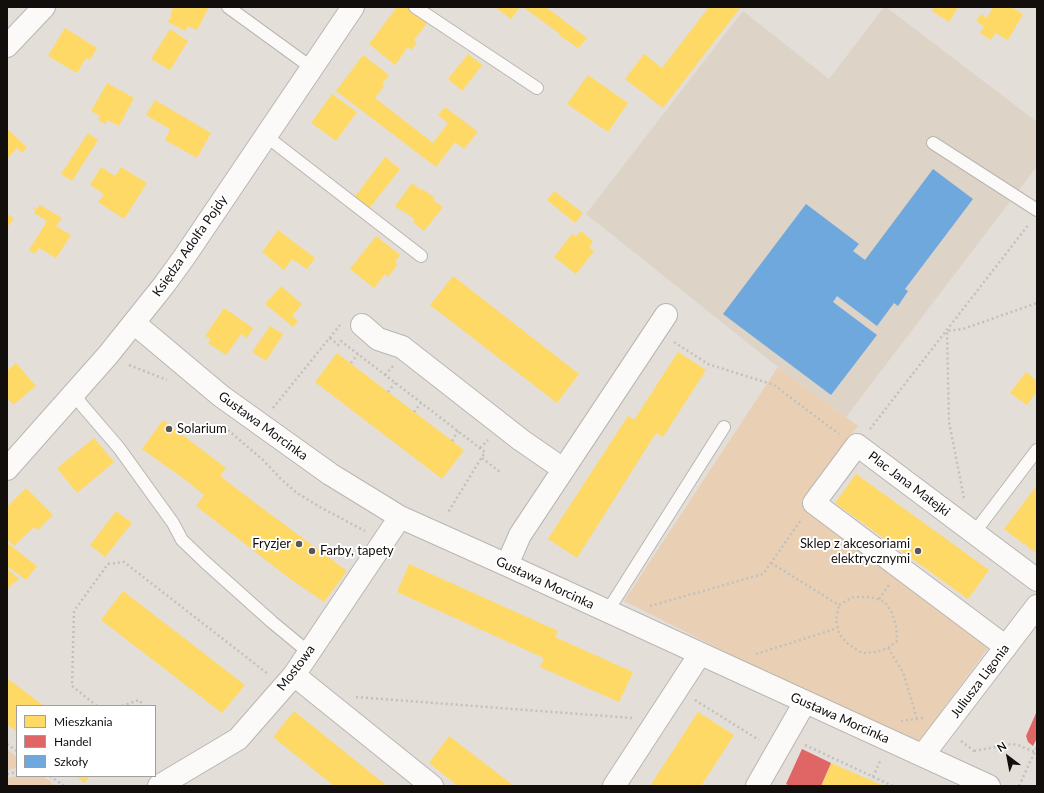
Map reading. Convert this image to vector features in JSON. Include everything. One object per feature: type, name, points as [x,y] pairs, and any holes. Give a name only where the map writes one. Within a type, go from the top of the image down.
[{"type":"street","points":[[7,46],[44,7]]},
{"type":"street","name":"Księdza Adolfa Pojdy","points":[[7,469],[108,355],[164,285],[353,7]]},
{"type":"street","name":"Gustawa Morcinka","points":[[134,323],[222,396],[330,474],[400,518],[507,565],[990,786]]},
{"type":"street","points":[[352,323],[378,339],[402,347],[516,436],[564,469]]},
{"type":"street","points":[[507,565],[520,535],[661,323]]},
{"type":"street","name":"Plac Jana Matejki","points":[[814,503],[857,445],[1037,580]]},
{"type":"street","points":[[814,503],[1006,647]]},
{"type":"street","name":"Mostowa","points":[[165,785],[238,739],[294,675],[400,518]]},
{"type":"street","name":"Juliusza Ligonia","points":[[923,755],[1036,609]]},
{"type":"street","points":[[614,786],[700,654]]},
{"type":"street","points":[[294,675],[432,786]]},
{"type":"street","points":[[757,786],[805,702]]},
{"type":"lane","points":[[228,7],[312,68]]},
{"type":"lane","points":[[415,7],[537,88]]},
{"type":"lane","points":[[266,136],[421,256]]},
{"type":"lane","points":[[933,143],[1035,215]]},
{"type":"lane","points":[[74,393],[82,405],[119,448],[173,523],[182,540],[272,622],[301,646],[310,651]]},
{"type":"lane","points":[[607,612],[724,427]]},
{"type":"lane","points":[[972,531],[1037,450]]},
{"type":"path","points":[[661,323],[708,364],[774,385],[831,428],[857,445],[947,331],[1035,215]]},
{"type":"path","points":[[947,331],[963,329],[1037,303]]},
{"type":"path","points":[[269,412],[330,338],[352,323]]},
{"type":"path","points":[[947,331],[949,422],[972,531]]},
{"type":"path","points":[[330,338],[338,345],[341,341],[486,452],[443,520],[437,534]]},
{"type":"path","points":[[351,363],[358,354]]},
{"type":"path","points":[[129,365],[169,381]]},
{"type":"path","points":[[385,375],[392,367]]},
{"type":"path","points":[[388,392],[395,383]]},
{"type":"path","points":[[414,412],[421,403]]},
{"type":"path","points":[[227,429],[263,460],[297,493],[320,508],[370,534]]},
{"type":"path","points":[[452,441],[458,431]]},
{"type":"path","points":[[482,458],[500,472]]},
{"type":"path","points":[[650,606],[763,574],[814,503]]},
{"type":"path","points":[[96,705],[72,686],[74,610],[108,564],[124,562],[269,674]]},
{"type":"path","points":[[770,563],[839,605]]},
{"type":"path","points":[[620,592],[657,609]]},
{"type":"path","points":[[853,597],[871,597],[885,602],[892,613],[896,626],[897,641],[888,648],[877,652],[862,653],[849,645],[839,634],[838,628],[836,620],[839,605],[853,597]]},
{"type":"path","points":[[762,658],[755,655],[838,628]]},
{"type":"path","points":[[888,648],[903,672],[917,719]]},
{"type":"path","points":[[317,694],[657,720]]},
{"type":"path","points":[[691,698],[765,744]]},
{"type":"path","points":[[125,705],[139,700],[143,705]]},
{"type":"path","points":[[900,721],[929,718]]},
{"type":"path","points":[[958,739],[974,751],[1011,744],[1018,745],[1036,753]]},
{"type":"path","points":[[7,744],[16,750]]},
{"type":"path","points":[[801,744],[893,786]]},
{"type":"path","points":[[1019,786],[1036,753],[1037,747]]},
{"type":"path","points":[[971,757],[974,751]]},
{"type":"path","points":[[873,777],[882,757]]},
{"type":"path","points":[[51,777],[64,786]]},
{"type":"shaded area","points":[[884,7],[886,7],[1037,122],[1037,166],[846,417],[778,367],[586,214],[743,11],[829,79]]},
{"type":"shaded area","points":[[778,367],[858,426],[802,499],[991,644],[915,747],[624,601]]},
{"type":"shaded area","points":[[7,749],[16,756],[16,768],[7,770]]},
{"type":"shaded area","points":[[16,776],[44,777],[50,781],[53,786],[7,786],[7,778]]},
{"type":"building: Mieszkania","points":[[168,7],[209,7],[197,30],[188,26],[185,31],[168,22],[173,9]]},
{"type":"building: Mieszkania","points":[[397,7],[406,7],[427,23],[414,40],[417,43],[411,50],[408,47],[395,65],[369,44]]},
{"type":"building: Mieszkania","points":[[495,7],[520,7],[511,19]]},
{"type":"building: Mieszkania","points":[[523,7],[546,7],[587,38],[578,48]]},
{"type":"building: Mieszkania","points":[[709,7],[741,7],[663,108],[625,79],[644,54],[662,68]]},
{"type":"building: Mieszkania","points":[[934,7],[958,7],[949,22],[932,11]]},
{"type":"building: Mieszkania","points":[[993,7],[1011,7],[1023,14],[1008,40],[995,33],[991,40],[980,33],[984,26],[976,21],[981,14],[987,18]]},
{"type":"building: Mieszkania","points":[[65,28],[97,48],[90,60],[86,58],[77,73],[48,56]]},
{"type":"building: Mieszkania","points":[[170,29],[188,41],[170,70],[151,59]]},
{"type":"building: Mieszkania","points":[[468,54],[482,65],[462,91],[448,79]]},
{"type":"building: Mieszkania","points":[[363,55],[389,75],[382,84],[384,86],[375,98],[433,143],[448,123],[438,115],[445,107],[478,132],[464,149],[455,142],[436,167],[336,91]]},
{"type":"building: Mieszkania","points":[[588,75],[628,103],[608,132],[567,104]]},
{"type":"building: Mieszkania","points":[[107,83],[134,98],[119,126],[107,120],[105,124],[98,120],[100,116],[91,111]]},
{"type":"building: Mieszkania","points":[[332,94],[357,112],[336,141],[311,123]]},
{"type":"building: Mieszkania","points":[[155,100],[211,133],[197,158],[165,140],[170,129],[146,115]]},
{"type":"building: Mieszkania","points":[[7,129],[27,147],[22,153],[17,148],[7,159]]},
{"type":"building: Mieszkania","points":[[88,133],[98,140],[72,181],[61,174]]},
{"type":"building: Mieszkania","points":[[385,157],[400,169],[368,210],[353,199]]},
{"type":"building: Mieszkania","points":[[101,167],[115,176],[121,167],[147,183],[124,219],[98,202],[104,194],[90,185]]},
{"type":"building: Mieszkania","points":[[412,183],[435,198],[433,200],[443,207],[424,231],[413,222],[415,220],[395,206]]},
{"type":"building: Mieszkania","points":[[554,191],[583,213],[575,223],[547,200]]},
{"type":"building: Mieszkania","points":[[40,205],[62,218],[56,226],[71,235],[56,258],[39,248],[35,254],[29,250],[47,221],[34,213],[36,210],[33,209],[34,207],[37,209]]},
{"type":"building: Mieszkania","points":[[7,214],[14,218],[7,228]]},
{"type":"building: Mieszkania","points":[[278,230],[315,258],[307,269],[292,259],[284,270],[262,252]]},
{"type":"building: Mieszkania","points":[[581,231],[593,241],[589,247],[594,251],[576,274],[554,257],[572,234],[576,237]]},
{"type":"building: Mieszkania","points":[[376,236],[400,255],[395,262],[398,264],[388,277],[385,274],[374,288],[350,269]]},
{"type":"building: Mieszkania","points":[[453,276],[579,374],[557,403],[430,305]]},
{"type":"building: Mieszkania","points":[[281,286],[302,304],[292,316],[298,321],[293,327],[265,304]]},
{"type":"building: Mieszkania","points":[[224,308],[253,328],[247,338],[241,334],[226,355],[208,343],[211,339],[205,336]]},
{"type":"building: Mieszkania","points":[[270,326],[283,334],[266,361],[252,352]]},
{"type":"building: Mieszkania","points":[[678,352],[706,370],[663,437],[656,433],[577,558],[548,539],[628,416],[634,420]]},
{"type":"building: Mieszkania","points":[[337,353],[464,450],[442,479],[315,382]]},
{"type":"building: Mieszkania","points":[[16,363],[36,386],[13,405],[7,398],[7,371]]},
{"type":"building: Mieszkania","points":[[1026,372],[1037,381],[1037,391],[1027,405],[1010,393]]},
{"type":"building: Mieszkania","points":[[163,420],[226,468],[220,476],[347,571],[324,602],[289,578],[196,506],[204,495],[142,449]]},
{"type":"building: Mieszkania","points":[[94,438],[114,462],[77,493],[57,468]]},
{"type":"building: Mieszkania","points":[[856,474],[989,570],[968,599],[835,503]]},
{"type":"building: Mieszkania","points":[[1037,485],[1037,551],[1036,553],[1004,529]]},
{"type":"building: Mieszkania","points":[[26,488],[53,515],[38,530],[34,527],[14,546],[7,539],[7,507]]},
{"type":"building: Mieszkania","points":[[116,511],[132,523],[105,557],[90,545]]},
{"type":"building: Mieszkania","points":[[7,543],[37,566],[26,580],[7,566]]},
{"type":"building: Mieszkania","points":[[409,564],[558,631],[555,637],[633,672],[619,702],[540,667],[544,658],[397,592]]},
{"type":"building: Mieszkania","points":[[7,569],[19,579],[7,590]]},
{"type":"building: Mieszkania","points":[[123,591],[245,685],[222,713],[101,620]]},
{"type":"building: Mieszkania","points":[[7,678],[43,705],[16,705],[16,731],[7,724]]},
{"type":"building: Mieszkania","points":[[294,711],[387,786],[334,786],[273,737]]},
{"type":"building: Mieszkania","points":[[698,712],[734,735],[701,786],[650,786]]},
{"type":"building: Mieszkania","points":[[449,736],[514,786],[458,786],[429,763]]},
{"type":"building: Mieszkania","points":[[831,763],[884,786],[821,786]]},
{"type":"building: Mieszkania","points":[[76,777],[89,777],[85,783]]},
{"type":"building: Handel","points":[[1037,711],[1037,738],[1033,746],[1028,742],[1026,736]]},
{"type":"building: Handel","points":[[802,749],[831,763],[821,786],[790,786],[786,784]]},
{"type":"building: Szkoły","points":[[933,169],[973,199],[905,289],[908,291],[898,306],[894,303],[877,326],[837,296],[833,302],[877,335],[831,395],[723,314],[806,204],[859,244],[853,251],[865,260]]},
{"type":"place","name":"Solarium","points":[[169,429]]},
{"type":"place","name":"Fryzjer","points":[[299,544]]},
{"type":"place","name":"Farby, tapety","points":[[312,551]]},
{"type":"place","name":"Sklep z akcesoriami elektrycznymi","points":[[918,551]]}]
